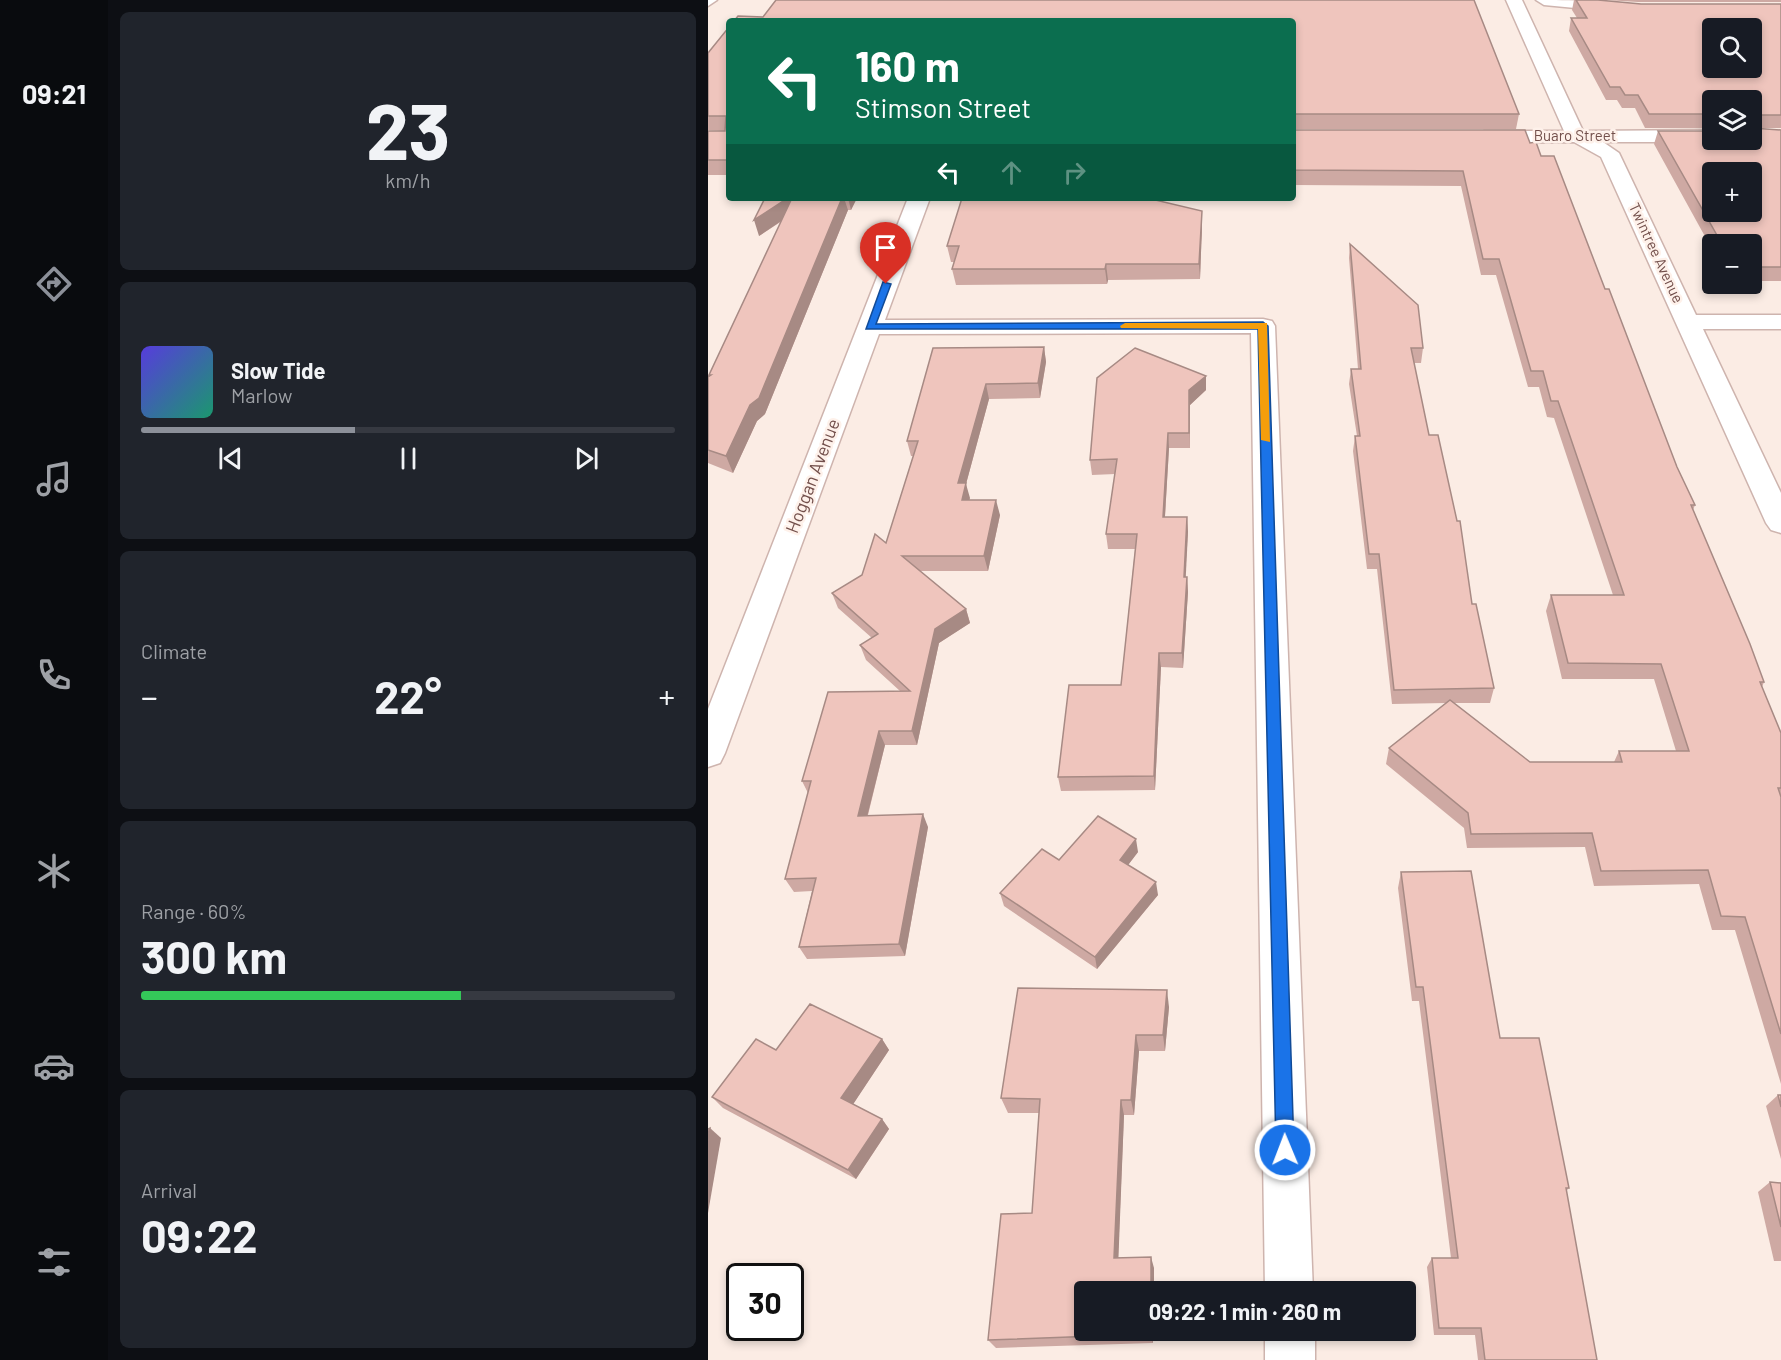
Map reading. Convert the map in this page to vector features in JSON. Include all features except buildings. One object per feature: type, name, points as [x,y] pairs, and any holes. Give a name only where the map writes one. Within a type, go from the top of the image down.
[{"type":"street","points":[[1514,0],[1576,136]]},
{"type":"street","points":[[1544,0],[1638,9]]},
{"type":"street","name":"Twintree Avenue","points":[[1576,136],[1609,153],[1781,523]]},
{"type":"street","name":"Buaro Street","points":[[1470,137],[1702,136]]},
{"type":"street","name":"Hoggan Avenue","points":[[708,753],[918,201]]},
{"type":"street","points":[[1687,322],[1781,322]]},
{"type":"street","points":[[870,327],[1263,326],[1289,1281]]},
{"type":"street","points":[[1290,1341],[1290,1360]]},
{"type":"slow traffic","points":[[1125,326],[1263,326],[1266,440]]},
{"type":"route","points":[[886,284],[870,327],[1263,326],[1285,1150]]}]
